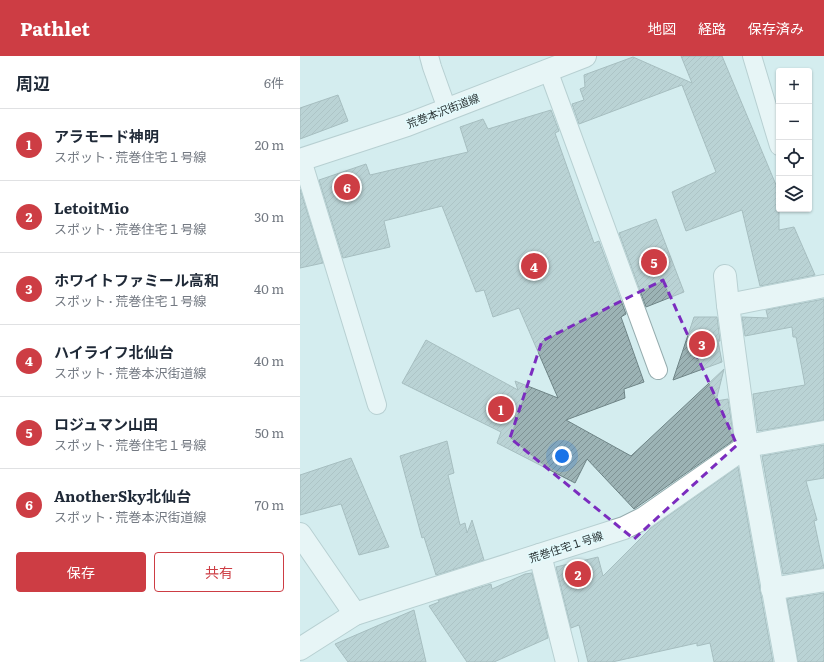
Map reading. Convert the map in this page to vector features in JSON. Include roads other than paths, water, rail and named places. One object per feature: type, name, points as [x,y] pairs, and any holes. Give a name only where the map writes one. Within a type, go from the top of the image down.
[{"type":"street","name":"荒巻本沢街道線","points":[[301,160],[407,125],[582,56]]},
{"type":"street","points":[[725,276],[747,446],[786,662]]},
{"type":"street","points":[[728,305],[824,286]]},
{"type":"street","name":"荒巻住宅１号線","points":[[308,651],[355,614],[634,524],[747,446],[824,432]]},
{"type":"street","points":[[300,534],[355,614]]},
{"type":"street","points":[[540,555],[567,662]]},
{"type":"street","points":[[772,589],[824,580]]},
{"type":"lane","points":[[429,56],[447,109]]},
{"type":"lane","points":[[752,56],[777,140]]},
{"type":"lane","points":[[548,70],[658,370]]},
{"type":"lane","points":[[301,160],[377,405]]},
{"type":"place","name":"AnotherSky北仙台","points":[[347,187]]},
{"type":"place","name":"ロジュマン山田","points":[[654,262]]},
{"type":"place","name":"ハイライフ北仙台","points":[[534,266]]},
{"type":"place","name":"ホワイトファミール高和","points":[[702,344]]},
{"type":"place","name":"アラモード神明","points":[[501,409]]},
{"type":"place","name":"LetoitMio","points":[[578,574]]}]
